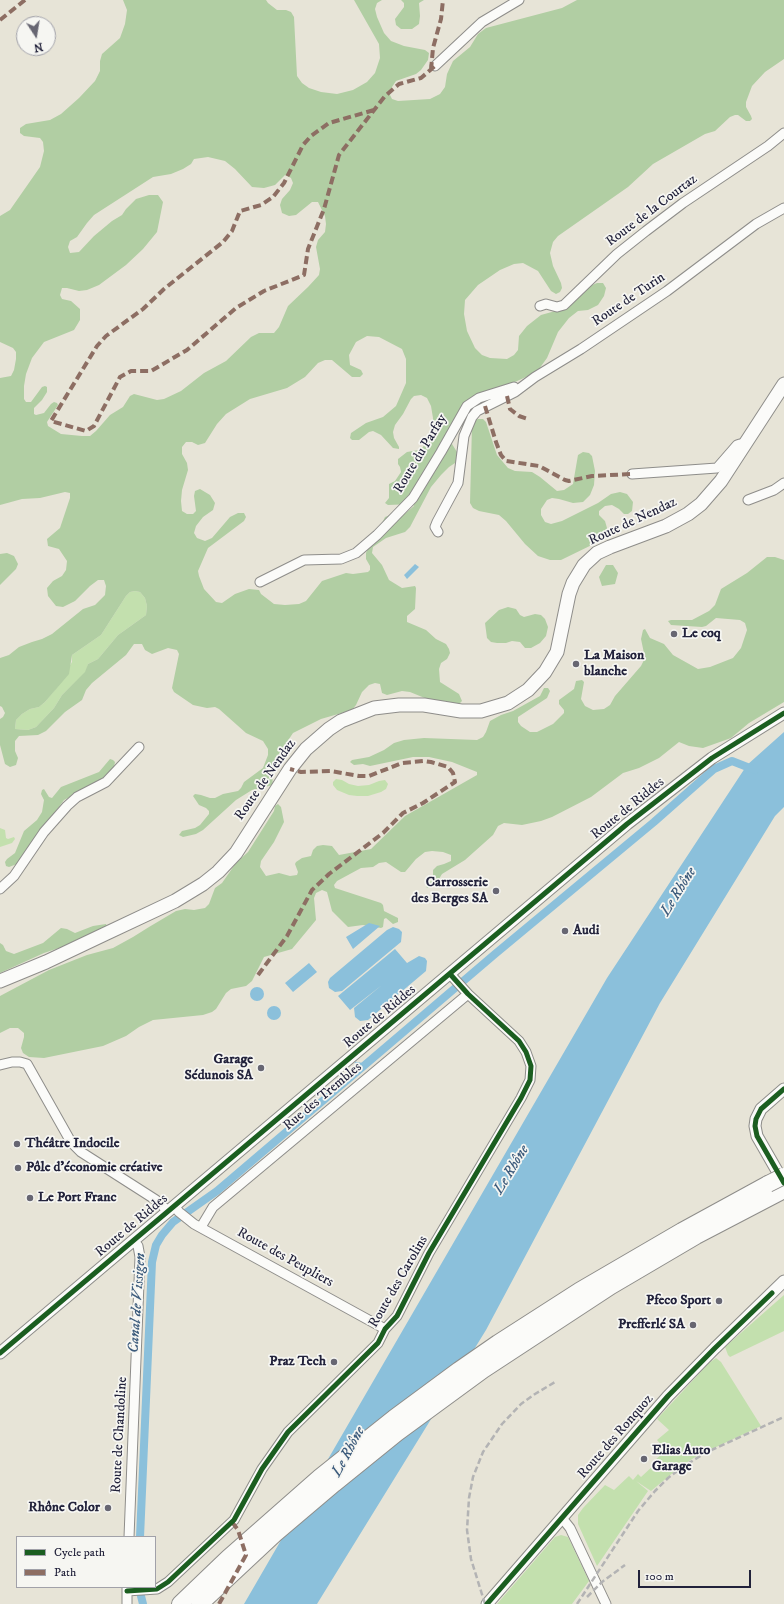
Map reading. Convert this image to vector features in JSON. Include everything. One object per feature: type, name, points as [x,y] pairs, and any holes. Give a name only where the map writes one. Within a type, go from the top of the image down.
[{"type":"highway","points":[[200,1604],[297,1515],[373,1452],[464,1384],[533,1336],[612,1286],[778,1188],[784,1176]]},
{"type":"highway","points":[[180,1604],[228,1558],[296,1498],[373,1434],[459,1370],[535,1319],[650,1249],[778,1188]]},
{"type":"main road","name":"Route de Nendaz","points":[[0,981],[46,962],[106,934],[175,901],[203,884],[218,872],[236,853],[290,769],[306,749],[329,728],[341,721],[362,712],[382,706],[424,705],[472,712],[490,709],[508,703],[519,696],[538,680],[548,668],[555,656],[559,644],[569,594],[584,565],[597,553],[666,526],[695,510],[715,489],[783,386]]},
{"type":"street","points":[[435,66],[482,22],[519,0]]},
{"type":"street","name":"Route de la Courtaz","points":[[540,306],[546,304],[557,307],[564,305],[617,254],[640,236],[683,203],[768,146],[784,133]]},
{"type":"street","name":"Route de Turin","points":[[438,532],[435,527],[458,483],[461,472],[463,443],[467,428],[472,417],[477,411],[507,396],[646,306],[756,224],[784,208]]},
{"type":"street","name":"Route du Parfay","points":[[260,582],[304,560],[341,559],[356,553],[377,535],[413,498],[467,406],[472,401],[485,396],[505,391],[520,384],[524,385]]},
{"type":"street","points":[[632,474],[717,468],[737,445],[740,444],[744,446]]},
{"type":"street","points":[[748,500],[774,490],[784,483]]},
{"type":"street","name":"Route de Riddes","points":[[0,1353],[133,1240],[174,1210],[450,974],[672,788],[712,758],[784,712]]},
{"type":"street","points":[[0,889],[17,873],[24,860],[44,832],[67,806],[77,797],[106,782],[139,747]]},
{"type":"street","name":"Route des Carolins","points":[[130,1590],[148,1591],[157,1589],[168,1582],[234,1520],[262,1469],[288,1432],[378,1343],[385,1329],[397,1316],[429,1253],[521,1098],[530,1080],[531,1066],[526,1052],[519,1041],[468,994],[450,974]]},
{"type":"street","name":"Rue des Trembles","points":[[201,1227],[213,1207],[468,994]]},
{"type":"street","name":"Route des Peupliers","points":[[0,1066],[16,1062],[27,1064],[71,1142],[81,1152],[189,1221],[385,1329]]},
{"type":"street","points":[[778,1188],[755,1126],[756,1119],[761,1109],[784,1089]]},
{"type":"street","name":"Route de Chandoline","points":[[129,1536],[140,1257],[138,1246],[133,1240]]},
{"type":"street","name":"Route des Ronquoz","points":[[487,1604],[677,1386],[784,1283]]},
{"type":"street","points":[[562,1518],[570,1528],[606,1604]]},
{"type":"street","points":[[127,1604],[130,1590]]},
{"type":"green space","points":[[123,0],[266,0],[277,10],[286,10],[291,12],[294,17],[297,76],[302,83],[309,88],[321,92],[337,94],[353,90],[367,82],[375,73],[380,58],[379,44],[354,0],[382,0],[377,3],[375,9],[384,33],[391,41],[404,46],[425,50],[429,53],[428,60],[421,70],[416,74],[396,81],[392,87],[390,95],[392,99],[398,101],[430,99],[440,94],[445,87],[447,74],[453,61],[470,47],[478,34],[486,28],[562,8],[577,0],[784,0],[784,59],[765,72],[752,86],[746,102],[746,107],[752,119],[750,121],[746,121],[738,115],[730,117],[715,131],[705,134],[653,164],[628,187],[558,236],[553,242],[550,253],[553,266],[561,283],[562,288],[560,292],[556,294],[551,291],[538,271],[523,263],[514,264],[500,270],[478,285],[465,300],[464,314],[467,331],[475,348],[482,355],[490,358],[507,359],[514,355],[518,350],[519,336],[527,326],[541,315],[566,308],[590,286],[597,283],[603,283],[606,288],[604,296],[598,305],[588,310],[578,311],[569,318],[558,332],[547,358],[539,369],[471,406],[447,436],[457,452],[458,458],[455,463],[441,475],[431,487],[410,527],[405,532],[386,538],[373,547],[372,553],[382,565],[389,580],[402,588],[415,586],[415,609],[407,616],[407,622],[426,630],[436,639],[446,644],[450,653],[447,659],[441,663],[439,669],[440,682],[459,694],[462,701],[459,704],[437,703],[410,692],[402,691],[387,695],[382,693],[380,684],[375,683],[369,685],[362,692],[352,710],[321,719],[293,733],[271,766],[273,785],[252,790],[236,800],[203,830],[196,834],[183,837],[179,835],[182,831],[195,828],[200,825],[209,814],[209,811],[199,805],[193,796],[195,794],[215,798],[223,794],[238,791],[244,782],[263,768],[268,755],[268,749],[263,741],[246,733],[219,709],[215,707],[207,708],[193,705],[174,692],[172,688],[179,654],[177,650],[168,648],[152,654],[145,650],[142,644],[134,644],[126,655],[92,683],[86,690],[82,700],[65,712],[46,731],[38,735],[19,736],[15,741],[15,751],[18,758],[16,765],[10,767],[5,764],[0,745],[0,719],[5,713],[0,706],[0,658],[9,655],[19,647],[52,634],[83,609],[95,605],[105,595],[106,586],[104,580],[98,580],[75,601],[63,607],[56,606],[48,596],[47,588],[53,581],[62,576],[66,570],[67,561],[59,549],[48,546],[47,539],[60,528],[70,498],[70,493],[65,492],[40,498],[22,499],[0,505],[0,378],[11,376],[14,370],[16,352],[13,348],[0,342],[0,216],[10,210],[40,167],[44,151],[43,142],[40,138],[24,136],[20,133],[20,128],[26,124],[50,120],[61,114],[95,81],[100,71],[102,54],[120,38],[125,24],[127,10]],"holes":[[[208,157],[225,161],[252,187],[264,188],[275,185],[285,175],[291,178],[293,183],[290,190],[282,199],[280,205],[282,213],[289,216],[296,215],[312,202],[318,202],[325,216],[326,224],[325,232],[318,240],[316,247],[320,269],[319,275],[288,306],[279,327],[274,333],[259,333],[251,337],[226,361],[204,373],[181,391],[164,399],[157,400],[134,394],[130,396],[123,407],[110,415],[90,436],[61,434],[48,426],[47,422],[58,405],[57,403],[54,402],[51,404],[44,413],[34,414],[34,408],[47,392],[47,387],[42,387],[31,402],[26,402],[24,399],[24,386],[26,374],[32,358],[44,342],[74,330],[80,320],[80,309],[71,301],[62,299],[60,295],[62,288],[79,291],[87,290],[99,285],[126,265],[143,249],[157,232],[163,202],[158,195],[149,195],[136,199],[122,215],[94,236],[79,252],[70,253],[68,247],[70,241],[77,237],[94,215],[153,177],[171,174],[191,164],[194,159]],[[367,336],[379,337],[402,349],[406,359],[406,383],[396,406],[383,417],[366,423],[351,433],[350,438],[352,440],[359,440],[369,432],[373,431],[381,435],[393,448],[399,449],[393,432],[395,425],[411,399],[414,396],[421,395],[427,398],[431,406],[433,418],[432,428],[423,447],[419,450],[407,452],[398,459],[401,472],[395,481],[389,484],[389,498],[385,503],[388,505],[413,504],[414,506],[402,516],[390,515],[385,517],[382,523],[382,532],[368,548],[366,553],[366,559],[370,566],[370,570],[368,572],[353,574],[346,573],[322,581],[306,601],[299,604],[274,604],[261,594],[259,590],[249,589],[235,594],[222,603],[216,602],[204,589],[198,571],[208,548],[244,521],[246,517],[244,513],[238,513],[230,517],[212,538],[205,541],[197,538],[194,533],[196,526],[203,517],[213,510],[215,503],[210,495],[200,489],[195,491],[194,496],[196,511],[193,514],[187,514],[182,511],[182,490],[188,470],[187,463],[182,454],[182,447],[186,442],[192,442],[198,445],[205,443],[217,424],[226,414],[250,399],[287,388],[305,377],[318,363],[325,360],[332,360],[352,377],[360,377],[363,374],[361,370],[350,365],[349,355],[356,342]],[[130,592],[140,592],[145,598],[147,606],[146,615],[118,635],[98,659],[88,664],[85,672],[62,695],[54,708],[36,727],[28,730],[15,729],[16,720],[30,709],[39,707],[45,702],[69,674],[72,655],[101,635]]]},
{"type":"green space","points":[[401,0],[424,0],[419,3],[419,24],[412,29],[401,29],[396,25],[395,19],[404,7],[404,3]]},
{"type":"green space","points":[[483,419],[486,422],[497,455],[508,468],[515,471],[532,472],[557,491],[564,490],[573,484],[578,455],[583,452],[589,453],[592,456],[595,471],[594,485],[590,495],[583,502],[573,503],[552,498],[547,500],[541,509],[541,515],[545,522],[551,524],[562,521],[598,503],[611,494],[620,492],[627,494],[633,502],[632,511],[628,514],[624,514],[612,505],[605,506],[599,511],[599,515],[605,521],[607,528],[607,534],[602,540],[561,560],[550,560],[538,556],[499,515],[479,511],[473,508],[470,503],[472,425],[474,421]]},
{"type":"green space","points":[[7,553],[14,556],[18,564],[16,569],[0,585],[0,554]]},
{"type":"green space","points":[[767,557],[775,557],[784,560],[784,702],[749,723],[731,738],[703,748],[689,746],[679,742],[659,758],[639,768],[623,773],[591,797],[552,817],[522,825],[504,823],[498,826],[493,835],[465,860],[442,874],[436,884],[431,887],[427,888],[426,886],[433,879],[433,870],[437,866],[451,861],[451,855],[443,852],[425,852],[416,859],[405,872],[401,872],[386,862],[379,863],[373,867],[361,868],[337,881],[334,885],[335,888],[381,903],[384,911],[398,918],[398,922],[393,924],[386,918],[384,919],[383,927],[381,928],[363,925],[348,927],[332,911],[327,892],[322,890],[316,893],[314,898],[316,920],[292,949],[264,957],[252,981],[246,986],[231,989],[226,993],[216,1009],[212,1012],[203,1015],[153,1020],[126,1036],[103,1046],[44,1058],[29,1057],[23,1053],[21,1048],[24,1033],[18,1028],[10,1028],[0,1033],[0,996],[49,970],[87,955],[113,948],[176,911],[205,908],[209,904],[215,888],[222,883],[236,863],[248,852],[274,811],[275,806],[278,804],[281,807],[284,822],[274,842],[261,861],[260,867],[266,876],[279,873],[290,876],[297,875],[298,872],[295,864],[296,862],[302,858],[311,856],[313,850],[317,846],[332,846],[339,855],[371,849],[405,816],[477,775],[477,772],[452,762],[429,757],[413,757],[370,766],[363,764],[354,765],[350,762],[352,760],[369,757],[384,750],[394,743],[404,740],[424,738],[477,740],[483,737],[490,721],[513,711],[540,696],[544,688],[548,688],[550,691],[547,698],[518,717],[518,722],[521,726],[530,732],[537,732],[553,724],[564,713],[564,710],[559,704],[559,700],[574,689],[576,681],[582,680],[584,682],[581,699],[585,706],[593,710],[604,709],[610,705],[615,696],[641,666],[645,658],[641,639],[643,630],[645,629],[650,638],[664,644],[673,655],[698,669],[710,667],[733,658],[741,648],[747,630],[745,623],[740,620],[716,618],[706,626],[702,627],[671,625],[668,621],[692,620],[709,611],[715,605],[721,589],[747,573]]},
{"type":"green space","points":[[606,565],[613,565],[618,573],[615,584],[602,586],[599,577]]},
{"type":"green space","points":[[130,592],[140,592],[145,598],[147,606],[146,615],[118,635],[98,659],[88,664],[86,672],[62,695],[54,708],[36,727],[28,730],[15,729],[16,720],[22,714],[30,709],[39,707],[54,691],[72,662],[72,655],[101,635],[126,596]]},
{"type":"green space","points":[[508,607],[516,609],[520,615],[524,617],[535,614],[541,615],[545,619],[548,627],[546,636],[540,643],[531,648],[525,648],[520,642],[512,641],[497,643],[491,642],[487,638],[485,623],[499,610]]},
{"type":"green space","points":[[110,759],[115,762],[114,767],[103,780],[64,800],[17,864],[9,867],[6,866],[5,862],[15,853],[24,831],[37,820],[42,812],[44,800],[41,794],[42,790],[44,789],[49,797],[52,798],[61,787],[99,772]]},
{"type":"green space","points":[[336,779],[358,786],[369,785],[385,780],[388,784],[386,789],[381,792],[368,796],[357,796],[349,795],[337,790],[333,785],[333,782]]},
{"type":"green space","points":[[0,828],[5,830],[6,838],[8,839],[14,837],[15,839],[12,843],[0,847]]},
{"type":"green space","points":[[106,924],[107,927],[0,973],[0,943],[6,951],[14,954],[43,943],[61,928],[75,933],[93,926]]},
{"type":"green space","points":[[784,1295],[784,1331],[730,1357],[725,1347]]},
{"type":"green space","points":[[716,1358],[721,1362],[761,1426],[697,1456],[681,1466],[651,1491],[636,1481],[648,1491],[597,1566],[578,1524],[578,1515],[605,1485],[614,1490],[629,1476],[633,1480],[638,1474],[641,1477],[654,1465],[652,1463],[666,1450],[657,1440],[669,1430],[657,1419],[709,1363]]},
{"type":"green space","points":[[561,1535],[568,1537],[589,1581],[572,1604],[497,1604],[555,1537]]},
{"type":"water","points":[[415,564],[419,567],[407,579],[404,575]]},
{"type":"water","name":"Le Rhône","points":[[784,732],[784,807],[775,816],[660,1003],[486,1330],[317,1604],[244,1604],[607,978],[747,765]]},
{"type":"water","points":[[369,923],[380,926],[353,949],[346,937]]},
{"type":"water","points":[[393,927],[402,932],[401,942],[342,991],[335,992],[329,988],[328,982],[330,978],[387,930]]},
{"type":"water","points":[[395,949],[407,963],[419,956],[425,958],[427,961],[426,971],[368,1020],[360,1021],[355,1017],[354,1008],[382,985],[350,1010],[338,996]]},
{"type":"water","points":[[309,963],[317,972],[293,992],[285,983]]},
{"type":"water","points":[[254,987],[260,987],[264,991],[264,997],[260,1001],[254,1001],[250,997],[250,991]]},
{"type":"water","points":[[271,1006],[277,1006],[281,1010],[281,1016],[277,1020],[271,1020],[267,1016],[267,1010]]},
{"type":"waterway","name":"Canal de Vissigen","points":[[140,1536],[152,1262],[156,1245],[162,1235],[173,1222],[217,1191],[495,954],[654,822],[714,769],[732,761],[755,770]]},
{"type":"waterway","name":"Canal de Vissigen","points":[[356,1063],[366,1065]]},
{"type":"waterway","name":"Canal de Vissigen","points":[[140,1588],[143,1604]]},
{"type":"railway","points":[[485,1604],[471,1559],[467,1530],[469,1498],[473,1477],[483,1452],[502,1424],[521,1404],[555,1382]]},
{"type":"railway","points":[[577,1604],[638,1511],[668,1478],[707,1452],[784,1417]]},
{"type":"railway","points":[[587,1597],[602,1582],[625,1565]]},
{"type":"marked path","points":[[0,20],[25,0]]},
{"type":"marked path","points":[[431,70],[433,48],[441,19],[443,0]]},
{"type":"marked path","points":[[374,110],[329,123],[311,136],[303,145],[284,183],[273,197],[261,205],[240,211],[232,231],[223,242],[164,289],[143,309],[106,336],[97,346],[51,421],[86,431],[94,426],[120,377],[131,371],[151,371],[187,350],[236,308],[264,291],[304,275],[308,249],[324,209],[339,155],[385,96],[399,84],[421,78],[435,66]]},
{"type":"marked path","points":[[507,396],[510,409],[519,416],[528,419]]},
{"type":"marked path","points":[[485,406],[496,442],[501,455],[506,461],[539,466],[569,481],[592,476],[632,474]]},
{"type":"marked path","points":[[258,975],[287,936],[312,890],[329,874],[383,833],[403,813],[423,803],[455,782],[453,773],[448,767],[424,761],[402,763],[369,776],[359,776],[331,771],[301,772],[290,769]]},
{"type":"marked path","points":[[219,1604],[246,1555],[238,1530],[232,1522]]},
{"type":"cycle path","points":[[0,1353],[627,824],[712,758],[784,713]]},
{"type":"cycle path","points":[[127,1591],[157,1589],[168,1582],[234,1520],[262,1469],[288,1432],[378,1343],[385,1329],[397,1316],[429,1253],[521,1098],[530,1080],[531,1066],[526,1052],[519,1041],[468,994],[450,974]]},
{"type":"cycle path","points":[[784,1089],[761,1109],[756,1119],[755,1126],[757,1136],[784,1183]]},
{"type":"cycle path","points":[[487,1604],[668,1396],[772,1293]]},
{"type":"place","name":"Le coq","points":[[674,634]]},
{"type":"place","name":"La Maison blanche","points":[[576,664]]},
{"type":"place","name":"Carrosserie des Berges SA","points":[[496,891]]},
{"type":"place","name":"Audi","points":[[565,931]]},
{"type":"place","name":"Garage Sédunois SA","points":[[261,1068]]},
{"type":"place","name":"Théâtre Indocile","points":[[17,1144]]},
{"type":"place","name":"Pôle d'économie créative","points":[[18,1168]]},
{"type":"place","name":"Le Port Franc","points":[[30,1198]]},
{"type":"place","name":"Pfeco Sport","points":[[719,1301]]},
{"type":"place","name":"Prefferlé SA","points":[[693,1325]]},
{"type":"place","name":"Praz Tech","points":[[334,1362]]},
{"type":"place","name":"Elias Auto Garage","points":[[644,1459]]},
{"type":"place","name":"Rhône Color","points":[[108,1508]]}]
